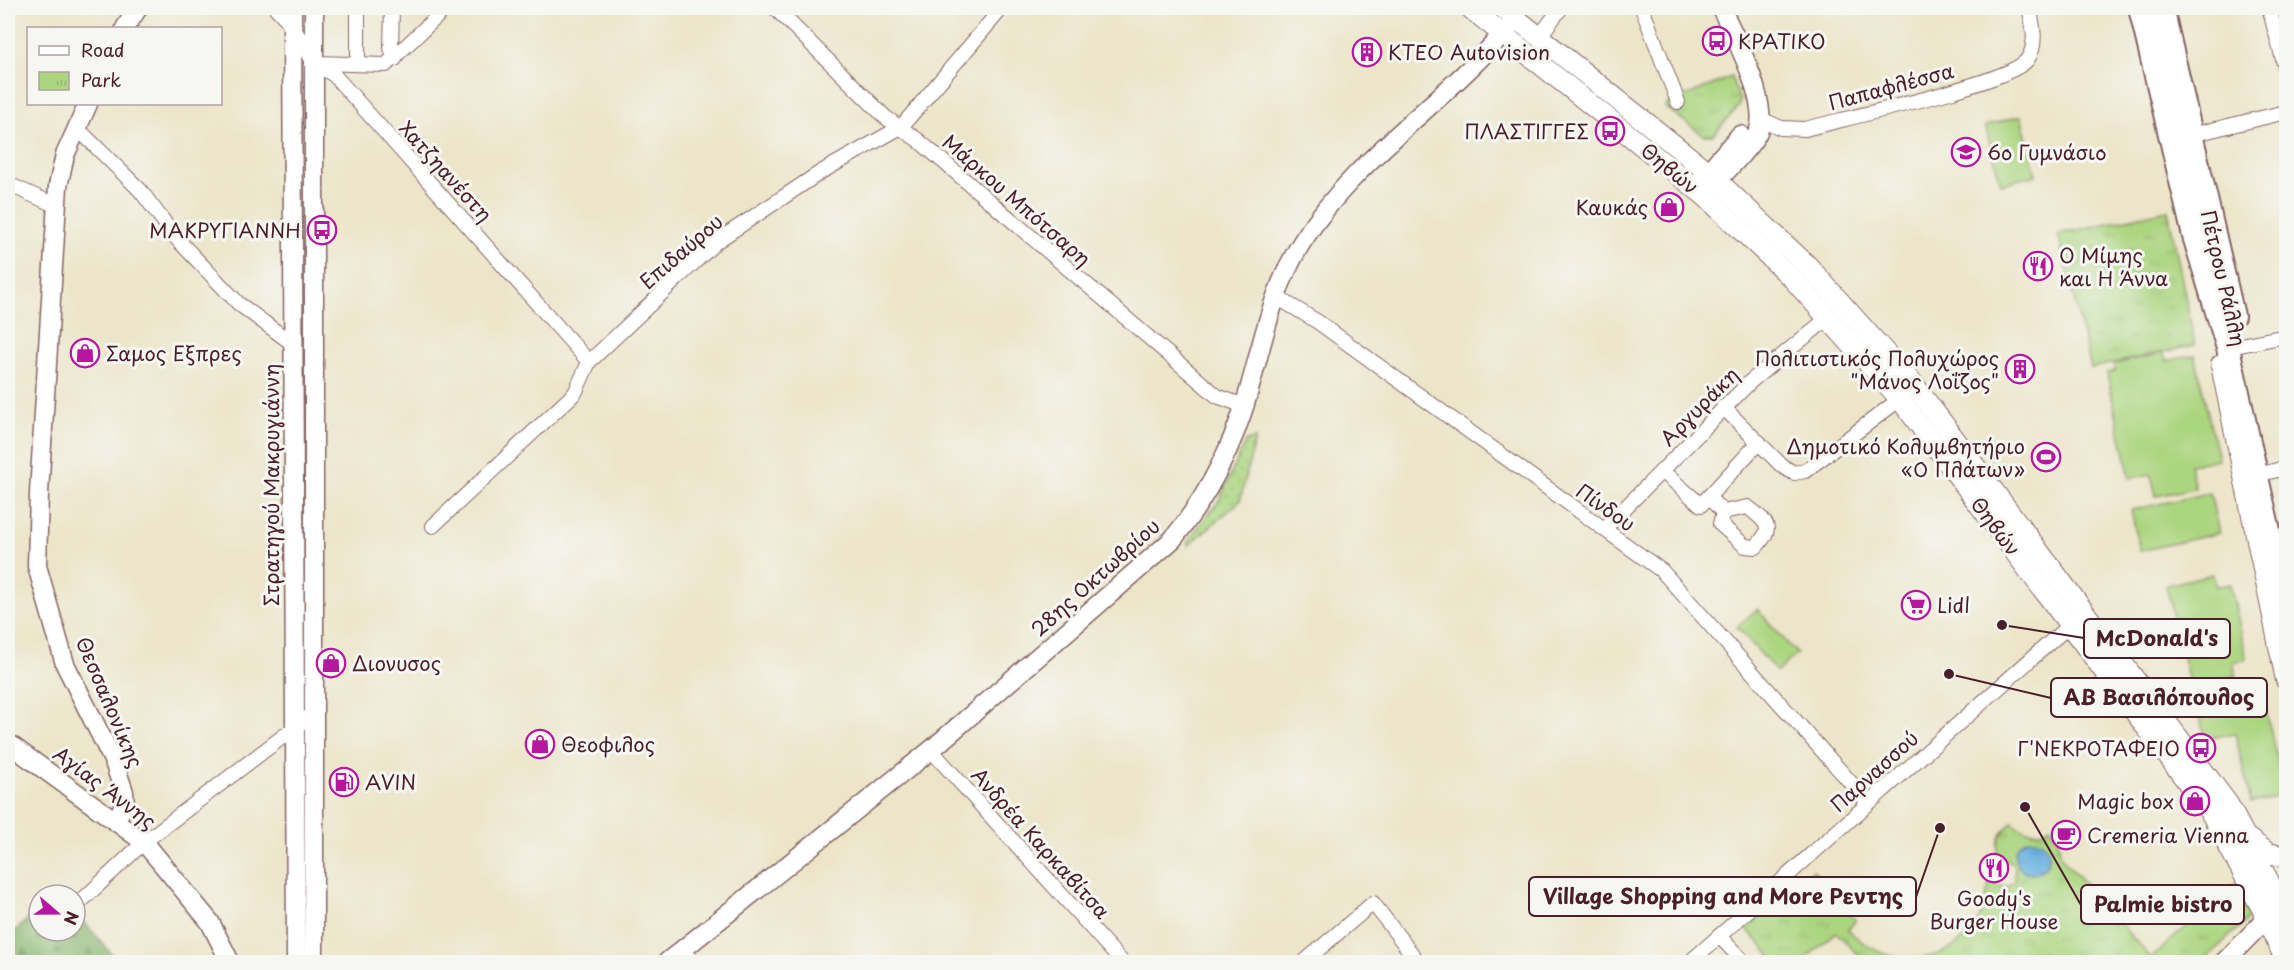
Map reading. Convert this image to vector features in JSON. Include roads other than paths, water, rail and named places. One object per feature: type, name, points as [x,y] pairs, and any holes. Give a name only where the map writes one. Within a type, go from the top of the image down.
[{"type":"main road","name":"Θηβών","points":[[1470,8],[1706,184],[1808,266],[1915,386],[2212,815],[2280,907]]},
{"type":"main road","name":"Πέτρου Ράλλη","points":[[2140,8],[2194,236],[2286,680]]},
{"type":"main road","name":"Πέτρου Ράλλη","points":[[2162,8],[2240,345],[2278,470],[2286,548]]},
{"type":"main road","name":"Θηβών","points":[[1509,13],[1706,184],[1900,399],[2077,618],[2207,773],[2249,839],[2280,907],[2284,960]]},
{"type":"main road","name":"Πέτρου Ράλλη","points":[[2194,236],[2228,348],[2286,607]]},
{"type":"main road","points":[[2249,839],[2268,853],[2286,857]]},
{"type":"street","points":[[126,27],[138,8]]},
{"type":"street","name":"Χατζηανέστη","points":[[276,8],[292,16],[314,63],[334,75],[589,362]]},
{"type":"street","points":[[314,8],[314,963]]},
{"type":"street","points":[[358,8],[358,64]]},
{"type":"street","points":[[392,8],[391,48],[394,58]]},
{"type":"street","points":[[292,62],[386,64],[446,8]]},
{"type":"street","name":"Μάρκου Μπότσαρη","points":[[775,8],[885,117],[901,127],[1217,396],[1244,406]]},
{"type":"street","name":"Επιδαύρου","points":[[433,526],[575,393],[589,362],[717,241],[821,171],[901,127],[1002,8]]},
{"type":"street","points":[[1539,37],[1561,8]]},
{"type":"street","points":[[1642,8],[1678,102]]},
{"type":"street","points":[[1706,184],[1747,127],[1761,119],[1757,93],[1722,8]]},
{"type":"street","name":"Παπαφλέσσα","points":[[1761,119],[1781,128],[1805,129],[1977,84],[2015,70],[2027,60],[2034,43],[2029,8]]},
{"type":"street","points":[[2270,8],[2286,71]]},
{"type":"street","name":"28ης Οκτωβρίου","points":[[667,963],[688,956],[931,750],[1172,540],[1213,480],[1244,406],[1275,297],[1302,242],[1341,190],[1503,34],[1509,13]]},
{"type":"street","name":"Στρατηγού Μακρυγιάννη","points":[[292,16],[296,963]]},
{"type":"street","name":"Θεσσαλονίκης","points":[[88,105],[62,168],[57,206],[39,493],[37,566],[65,664],[114,762],[124,792],[124,805],[115,820]]},
{"type":"street","points":[[2192,135],[2286,112]]},
{"type":"street","points":[[77,128],[140,190],[177,239],[239,304],[293,344]]},
{"type":"street","points":[[8,184],[57,206]]},
{"type":"street","name":"Πίνδου","points":[[1275,297],[1318,322],[1662,571],[1868,802]]},
{"type":"street","name":"Αργυράκη","points":[[1604,529],[1751,381],[1828,318]]},
{"type":"street","points":[[2240,345],[2286,336]]},
{"type":"street","points":[[1723,408],[1782,466],[1794,472],[1805,471],[1900,399]]},
{"type":"street","points":[[1662,471],[1701,505],[1759,442]]},
{"type":"street","points":[[1708,497],[1723,512]]},
{"type":"street","name":"Παρνασσού","points":[[1690,963],[2077,618]]},
{"type":"street","points":[[87,896],[144,842],[295,725],[314,713]]},
{"type":"street","name":"Αγίας Άννης","points":[[8,743],[144,842],[210,922],[230,963]]},
{"type":"street","name":"Ανδρέα Καρκαβίτσα","points":[[931,750],[1122,963]]},
{"type":"street","points":[[1304,963],[1373,903],[1418,963]]},
{"type":"street","points":[[2224,963],[2280,907]]},
{"type":"street","points":[[1719,936],[1744,963]]},
{"type":"water","points":[[2032,839],[2044,844],[2049,856],[2044,868],[2032,873],[2020,868],[2015,856],[2020,844]]},
{"type":"place","name":"ΚΡΑΤΙΚΟ","points":[[1717,41]]},
{"type":"place","name":"ΚΤΕΟ Autovision","points":[[1367,52]]},
{"type":"place","name":"ΠΛΑΣΤΙΓΓΕΣ","points":[[1610,131]]},
{"type":"place","name":"6ο Γυμνάσιο","points":[[1966,152]]},
{"type":"place","name":"Καυκάς","points":[[1669,207]]},
{"type":"place","name":"ΜΑΚΡΥΓΙΑΝΝΗ","points":[[322,230]]},
{"type":"place","name":"Ο Μίμης και Η Άννα","points":[[2038,266]]},
{"type":"place","name":"Σαμος Εξπρες","points":[[85,353]]},
{"type":"place","name":"Πολιτιστικός Πολυχώρος \"Μάνος Λοΐζος\"","points":[[2020,369]]},
{"type":"place","name":"Δημοτικό Κολυμβητήριο «Ο Πλάτων»","points":[[2046,457]]},
{"type":"place","name":"Lidl","points":[[1916,605]]},
{"type":"place","name":"McDonald's","points":[[2002,625]]},
{"type":"place","name":"Διονυσος","points":[[331,663]]},
{"type":"place","name":"ΑΒ Βασιλόπουλος","points":[[1949,674]]},
{"type":"place","name":"Θεοφιλος","points":[[540,744]]},
{"type":"place","name":"Γ'ΝΕΚΡΟΤΑΦΕΙΟ","points":[[2201,748]]},
{"type":"place","name":"AVIN","points":[[344,782]]},
{"type":"place","name":"Magic box","points":[[2195,801]]},
{"type":"place","name":"Palmie bistro","points":[[2025,807]]},
{"type":"place","name":"Village Shopping and More Ρεντης","points":[[1940,828]]},
{"type":"place","name":"Cremeria Vienna","points":[[2066,835]]},
{"type":"place","name":"Goody's Burger House","points":[[1994,868]]}]
